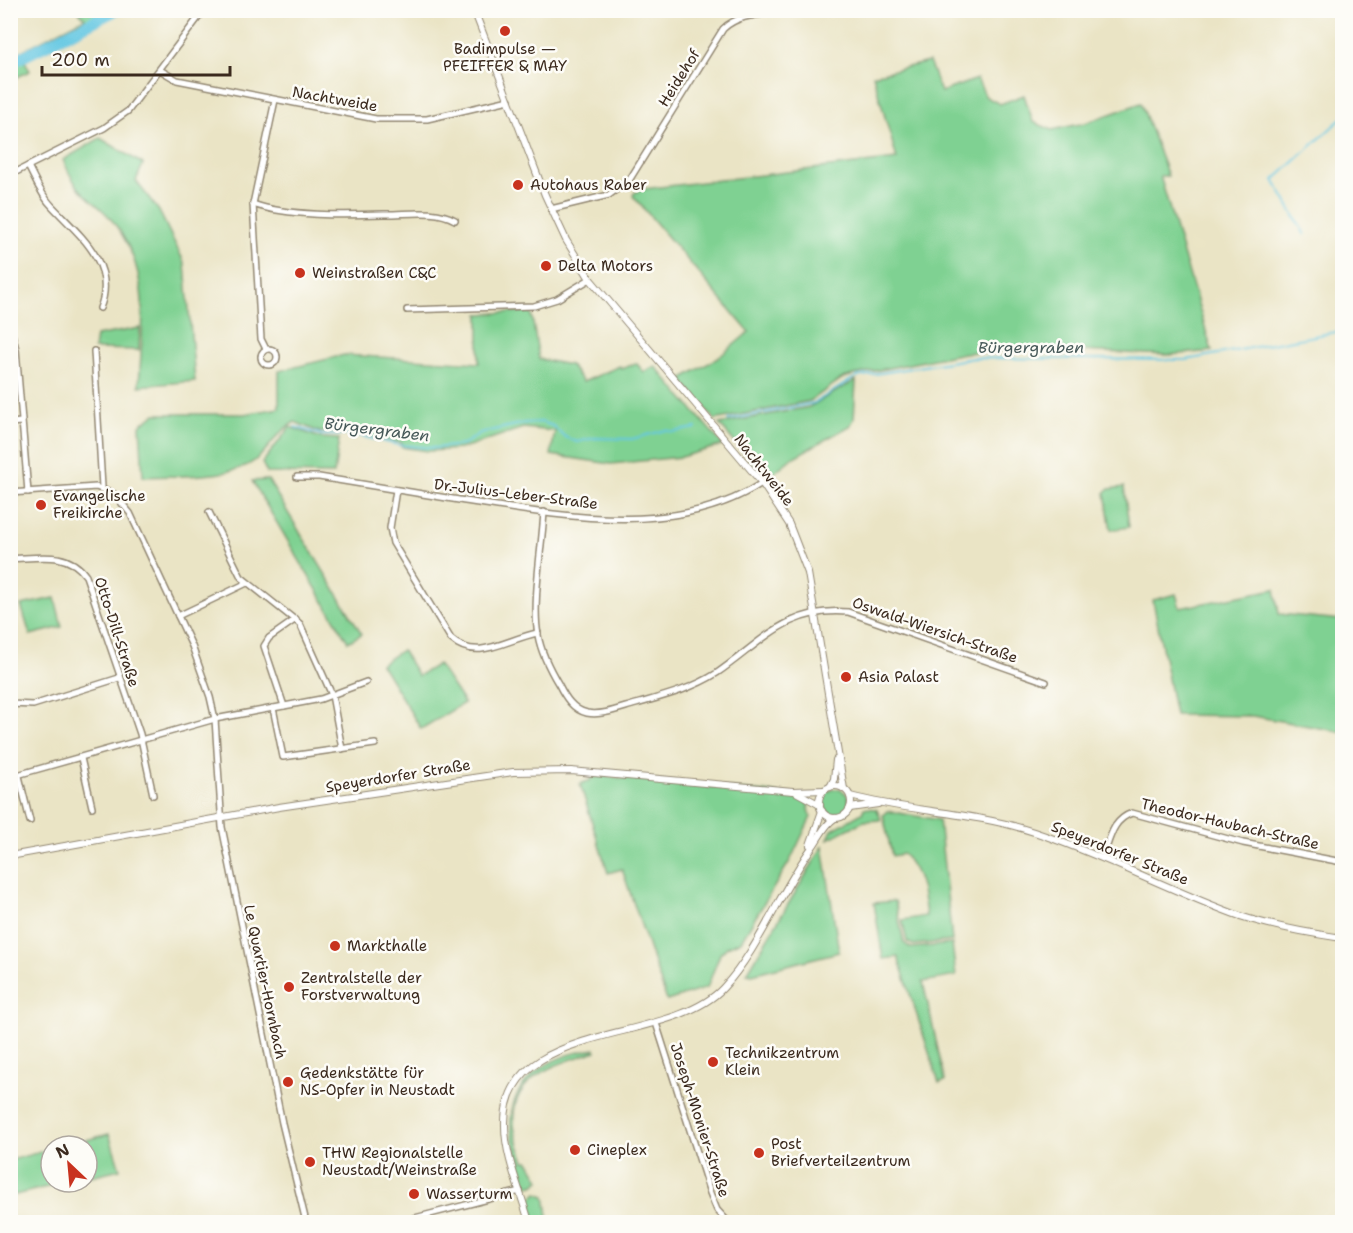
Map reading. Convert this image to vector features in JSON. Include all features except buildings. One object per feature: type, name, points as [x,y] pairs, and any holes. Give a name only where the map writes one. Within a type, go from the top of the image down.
[{"type":"street","points":[[10,175],[114,123],[128,111],[204,10]]},
{"type":"street","name":"Nachtweide","points":[[474,10],[551,208],[566,240],[590,279],[762,483],[782,510],[803,555],[844,789]]},
{"type":"street","name":"Heidehof","points":[[551,208],[609,195],[630,179],[723,29],[740,18],[792,10]]},
{"type":"street","name":"Nachtweide","points":[[160,70],[177,80],[365,118],[427,119],[509,100]]},
{"type":"street","points":[[266,349],[261,339],[253,204],[274,100]]},
{"type":"street","points":[[28,166],[48,201],[78,230],[96,254],[104,287],[100,308]]},
{"type":"street","points":[[253,204],[268,209],[328,214],[432,213],[455,220]]},
{"type":"street","points":[[407,310],[534,306],[557,299],[590,279]]},
{"type":"street","points":[[10,327],[16,349],[28,492]]},
{"type":"street","points":[[10,494],[102,487],[94,351]]},
{"type":"street","points":[[10,423],[21,422]]},
{"type":"street","name":"Dr.-Julius-Leber-Straße","points":[[297,477],[319,477],[544,512],[608,518],[680,513],[729,502],[762,483]]},
{"type":"street","name":"Le Quartier-Hornbach","points":[[102,487],[121,501],[130,513],[204,675],[215,718],[220,817],[240,922],[306,1222]]},
{"type":"street","points":[[396,490],[390,528],[393,543],[451,639],[465,649],[478,650],[538,633],[544,512]]},
{"type":"street","points":[[209,512],[238,573],[296,619],[332,695],[342,749]]},
{"type":"street","name":"Otto-Dill-Straße","points":[[10,559],[62,558],[72,561],[83,571],[95,596],[119,678],[141,740],[153,795]]},
{"type":"street","points":[[178,616],[247,582]]},
{"type":"street","name":"Oswald-Wiersich-Straße","points":[[538,633],[545,657],[565,696],[578,709],[594,713],[691,687],[717,672],[780,624],[833,610],[848,612],[1046,682]]},
{"type":"street","points":[[284,706],[264,646],[269,638],[296,619]]},
{"type":"street","points":[[10,704],[33,705],[119,678]]},
{"type":"street","points":[[10,777],[215,718],[332,695],[366,682]]},
{"type":"street","points":[[273,708],[283,757],[375,744]]},
{"type":"street","name":"Nachtweide","points":[[827,789],[834,777],[836,753]]},
{"type":"street","points":[[81,758],[92,807]]},
{"type":"street","name":"Speyerdorfer Straße","points":[[10,856],[220,817],[459,778],[549,770],[793,791],[827,789]]},
{"type":"street","points":[[19,776],[30,821]]},
{"type":"street","points":[[529,1222],[505,1126],[507,1103],[521,1076],[532,1064],[552,1052],[656,1023],[697,1008],[726,985],[806,854],[828,823],[845,815],[850,808],[850,796],[844,789],[827,789],[806,854]]},
{"type":"street","name":"Speyerdorfer Straße","points":[[793,791],[821,808]]},
{"type":"street","name":"Speyerdorfer Straße","points":[[850,796],[998,821],[1102,857],[1241,916],[1289,929],[1342,938]]},
{"type":"street","name":"Speyerdorfer Straße","points":[[850,808],[884,803]]},
{"type":"street","points":[[821,808],[835,818]]},
{"type":"street","name":"Theodor-Haubach-Straße","points":[[1102,857],[1115,824],[1122,816],[1132,813],[1243,843],[1342,862]]},
{"type":"street","name":"Joseph-Monier-Straße","points":[[656,1023],[710,1193],[717,1210],[728,1222]]},
{"type":"street","points":[[399,1222],[520,1191]]},
{"type":"street","points":[[423,1216],[424,1222]]},
{"type":"green space","points":[[78,11],[120,11],[107,20],[25,61],[30,71],[11,80],[11,50],[16,54],[85,18]]},
{"type":"green space","points":[[929,62],[941,92],[977,79],[986,97],[1000,104],[1024,95],[1033,122],[1052,130],[1085,123],[1141,103],[1168,176],[1160,176],[1212,351],[1168,355],[1037,349],[964,353],[854,375],[843,378],[810,401],[715,420],[681,379],[718,358],[749,332],[633,196],[634,193],[643,189],[897,159],[873,75]]},
{"type":"green space","points":[[100,138],[143,164],[136,181],[159,211],[185,264],[195,381],[139,386],[143,320],[139,278],[134,258],[111,219],[78,187],[63,160]]},
{"type":"green space","points":[[531,311],[539,359],[570,365],[583,382],[620,366],[622,369],[636,363],[644,372],[655,366],[723,445],[681,457],[611,464],[551,455],[555,431],[523,428],[460,449],[428,451],[401,447],[402,443],[352,432],[319,432],[295,422],[280,434],[258,458],[235,470],[204,475],[143,477],[140,425],[155,414],[244,414],[279,408],[279,371],[344,355],[479,363],[479,314]]},
{"type":"green space","points":[[140,328],[139,350],[94,349],[96,336]]},
{"type":"green space","points":[[856,380],[854,419],[850,426],[792,458],[766,479],[719,424],[809,407]]},
{"type":"green space","points":[[290,427],[321,438],[339,439],[334,474],[267,473],[262,463]]},
{"type":"green space","points":[[268,480],[362,634],[348,642],[252,481]]},
{"type":"green space","points":[[1124,487],[1129,527],[1111,530],[1105,493],[1109,489]]},
{"type":"green space","points":[[1275,589],[1279,614],[1342,620],[1342,732],[1253,716],[1175,715],[1153,600],[1176,594],[1180,608]]},
{"type":"green space","points":[[55,598],[62,627],[30,635],[21,605]]},
{"type":"green space","points":[[402,650],[418,676],[438,664],[464,703],[421,729],[381,664]]},
{"type":"green space","points":[[591,775],[793,795],[807,800],[811,817],[790,861],[741,941],[727,947],[720,954],[707,988],[667,1001],[622,869],[608,873],[580,784],[591,780]]},
{"type":"green space","points":[[836,789],[845,793],[849,802],[845,811],[836,815],[827,811],[823,802],[827,793]]},
{"type":"green space","points":[[864,808],[877,809],[881,820],[864,821],[828,839],[832,830],[862,813]]},
{"type":"green space","points":[[887,811],[939,820],[952,941],[913,945],[907,942],[902,920],[926,916],[925,907],[920,882],[913,867],[903,854],[892,856],[883,815]]},
{"type":"green space","points":[[823,846],[839,952],[752,974],[747,973]]},
{"type":"green space","points":[[895,901],[904,943],[911,948],[952,944],[956,976],[923,982],[945,1081],[939,1083],[898,957],[883,959],[874,903]]},
{"type":"green space","points":[[595,1049],[596,1051],[539,1074],[520,1094],[515,1108],[516,1134],[525,1161],[529,1161],[540,1180],[527,1186],[515,1150],[511,1128],[512,1110],[517,1095],[536,1072],[549,1063]]},
{"type":"green space","points":[[109,1134],[120,1169],[99,1174],[99,1137]]},
{"type":"green space","points":[[39,1152],[39,1189],[11,1196],[11,1160]]},
{"type":"green space","points":[[537,1193],[545,1196],[549,1222],[535,1222],[530,1199]]},
{"type":"waterway","points":[[10,63],[116,10]]},
{"type":"waterway","points":[[1305,235],[1274,180],[1342,118]]},
{"type":"waterway","name":"Bürgergraben","points":[[728,420],[814,403],[856,377],[974,358],[1186,360],[1341,331]]},
{"type":"waterway","name":"Bürgergraben","points":[[295,427],[322,435],[355,435],[399,445],[434,448],[463,445],[480,433],[525,423],[542,422],[553,426],[565,437],[577,442],[594,438],[632,439],[666,430],[673,432],[696,428]]},
{"type":"place","name":"Badimpulse — PFEIFFER & MAY","points":[[505,31]]},
{"type":"place","name":"Autohaus Raber","points":[[518,185]]},
{"type":"place","name":"Delta Motors","points":[[546,266]]},
{"type":"place","name":"Weinstraßen C&C","points":[[300,273]]},
{"type":"place","name":"Evangelische Freikirche","points":[[41,505]]},
{"type":"place","name":"Asia Palast","points":[[846,677]]},
{"type":"place","name":"Markthalle","points":[[335,946]]},
{"type":"place","name":"Zentralstelle der Forstverwaltung","points":[[289,987]]},
{"type":"place","name":"Technikzentrum Klein","points":[[713,1062]]},
{"type":"place","name":"Gedenkstätte für NS-Opfer in Neustadt","points":[[288,1082]]},
{"type":"place","name":"Cineplex","points":[[575,1150]]},
{"type":"place","name":"Post Briefverteilzentrum","points":[[759,1153]]},
{"type":"place","name":"THW Regionalstelle Neustadt/Weinstraße","points":[[310,1162]]},
{"type":"place","name":"Wasserturm","points":[[414,1194]]}]
